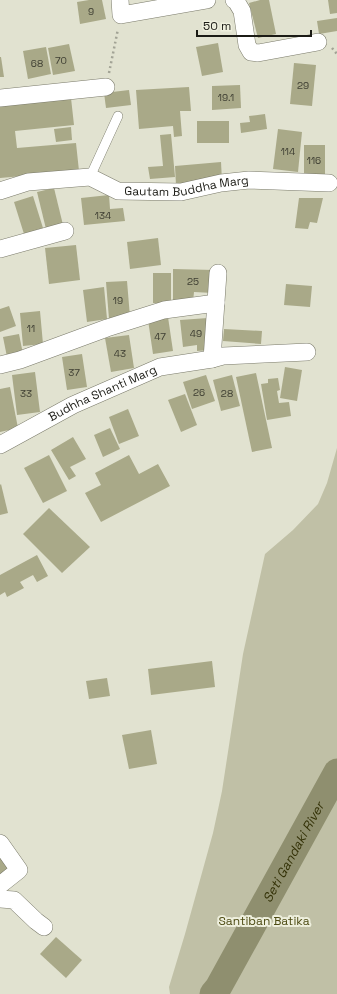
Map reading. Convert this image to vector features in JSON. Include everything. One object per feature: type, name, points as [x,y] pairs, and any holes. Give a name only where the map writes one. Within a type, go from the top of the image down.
[{"type":"street","points":[[121,8],[207,0]]},
{"type":"street","points":[[234,0],[242,10],[247,46],[251,52],[258,53],[318,42]]},
{"type":"street","points":[[0,98],[106,87]]},
{"type":"street","points":[[0,191],[28,182],[90,177]]},
{"type":"street","name":"Gautam Buddha Marg","points":[[90,177],[118,191],[181,192],[221,183],[249,180],[329,183]]},
{"type":"street","points":[[0,249],[65,231]]},
{"type":"street","points":[[212,359],[218,273]]},
{"type":"street","points":[[0,365],[20,360],[107,328],[164,310],[216,303]]},
{"type":"street","name":"Budhha Shanti Marg","points":[[0,445],[73,405],[160,367],[223,356],[307,352]]},
{"type":"street","points":[[0,843],[19,870],[0,885]]},
{"type":"street","points":[[0,900],[14,900],[44,927]]},
{"type":"lane","points":[[90,177],[118,116]]},
{"type":"path","points":[[106,87],[121,8]]},
{"type":"green space","name":"Santiban Batika","points":[[337,448],[337,994],[170,994],[169,987],[213,833],[222,791],[243,654],[265,554],[293,530],[318,504],[327,483]]},
{"type":"building","points":[[102,0],[106,19],[80,24],[77,2]]},
{"type":"building","points":[[260,0],[269,0],[276,34],[258,38],[249,3]]},
{"type":"building","points":[[328,0],[337,0],[337,13],[330,14]]},
{"type":"building","points":[[337,18],[337,31],[319,34],[317,21]]},
{"type":"building","points":[[218,43],[223,72],[202,76],[196,47]]},
{"type":"building","points":[[69,44],[75,71],[53,75],[48,48]]},
{"type":"building","points":[[46,47],[51,74],[28,79],[23,51]]},
{"type":"building","points":[[1,57],[4,77],[0,77]]},
{"type":"building","points":[[294,63],[316,65],[312,106],[290,104]]},
{"type":"building","points":[[240,85],[241,108],[212,110],[212,86]]},
{"type":"building","points":[[189,87],[191,111],[180,111],[182,136],[174,137],[173,126],[139,129],[136,90]]},
{"type":"building","points":[[129,90],[131,105],[106,108],[104,93]]},
{"type":"building","points":[[71,98],[74,125],[15,131],[17,148],[76,143],[79,171],[0,178],[0,104]]},
{"type":"building","points":[[265,114],[267,129],[241,133],[240,123],[250,122],[249,116]]},
{"type":"building","points":[[197,121],[229,121],[229,143],[197,143]]},
{"type":"building","points":[[71,127],[72,140],[56,142],[54,129]]},
{"type":"building","points":[[278,129],[302,132],[298,172],[273,169]]},
{"type":"building","points":[[171,134],[175,177],[150,179],[148,167],[163,166],[160,135]]},
{"type":"building","points":[[304,145],[325,145],[325,174],[304,174]]},
{"type":"building","points":[[221,162],[222,181],[176,185],[175,166]]},
{"type":"building","points":[[54,188],[63,225],[46,229],[37,192]]},
{"type":"building","points":[[109,195],[110,209],[123,208],[125,221],[84,225],[81,198]]},
{"type":"building","points":[[33,196],[43,228],[24,234],[14,202]]},
{"type":"building","points":[[299,198],[323,198],[317,223],[310,222],[308,229],[295,228]]},
{"type":"building","points":[[158,238],[161,265],[130,269],[127,242]]},
{"type":"building","points":[[76,245],[80,280],[49,284],[45,248]]},
{"type":"building","points":[[173,269],[214,270],[213,293],[194,292],[193,302],[173,302]]},
{"type":"building","points":[[153,273],[171,273],[171,303],[153,303]]},
{"type":"building","points":[[127,281],[130,317],[109,319],[106,282]]},
{"type":"building","points":[[286,284],[312,286],[310,307],[284,305]]},
{"type":"building","points":[[104,287],[107,319],[87,322],[83,290]]},
{"type":"building","points":[[9,306],[16,326],[0,332],[0,309]]},
{"type":"building","points":[[40,311],[43,344],[23,346],[20,313]]},
{"type":"building","points":[[168,317],[173,351],[153,354],[148,320]]},
{"type":"building","points":[[208,318],[211,350],[197,351],[197,345],[183,347],[180,320]]},
{"type":"building","points":[[224,329],[262,331],[261,344],[223,341]]},
{"type":"building","points":[[19,334],[23,354],[7,357],[3,337]]},
{"type":"building","points":[[129,335],[134,368],[111,372],[105,338]]},
{"type":"building","points":[[82,354],[87,387],[67,390],[62,357]]},
{"type":"building","points":[[285,367],[302,370],[297,401],[280,398]]},
{"type":"building","points":[[35,372],[40,412],[17,415],[12,375]]},
{"type":"building","points":[[256,373],[272,448],[252,452],[236,377]]},
{"type":"building","points":[[206,375],[215,401],[192,409],[183,382]]},
{"type":"building","points":[[232,375],[240,406],[221,411],[213,380]]},
{"type":"building","points":[[278,378],[280,390],[277,391],[279,403],[289,402],[291,416],[267,420],[261,384],[268,383],[268,379]]},
{"type":"building","points":[[10,387],[18,428],[0,432],[0,389]]},
{"type":"building","points":[[185,394],[197,425],[181,432],[168,400]]},
{"type":"building","points":[[128,409],[139,436],[119,444],[109,417]]},
{"type":"building","points":[[110,428],[120,449],[103,457],[94,435]]},
{"type":"building","points":[[73,437],[86,459],[70,467],[76,476],[69,480],[51,450]]},
{"type":"building","points":[[49,455],[67,491],[43,503],[24,468]]},
{"type":"building","points":[[129,455],[139,474],[158,464],[170,486],[101,522],[85,493],[101,485],[95,473]]},
{"type":"building","points":[[1,484],[8,513],[0,515],[0,485]]},
{"type":"building","points":[[49,508],[90,547],[62,573],[23,534]]},
{"type":"building","points":[[37,555],[48,576],[37,582],[33,575],[20,582],[24,588],[7,597],[5,592],[0,595],[0,575]]},
{"type":"building","points":[[212,661],[215,687],[151,695],[148,669]]},
{"type":"building","points":[[107,678],[110,696],[89,699],[86,681]]},
{"type":"building","points":[[151,730],[157,764],[129,769],[122,735]]},
{"type":"building","points":[[0,851],[13,871],[0,879]]},
{"type":"building","points":[[56,937],[82,960],[66,978],[40,954]]},
{"type":"waterway","name":"Seti Gandaki River","points":[[213,994],[218,988],[337,772]]}]
